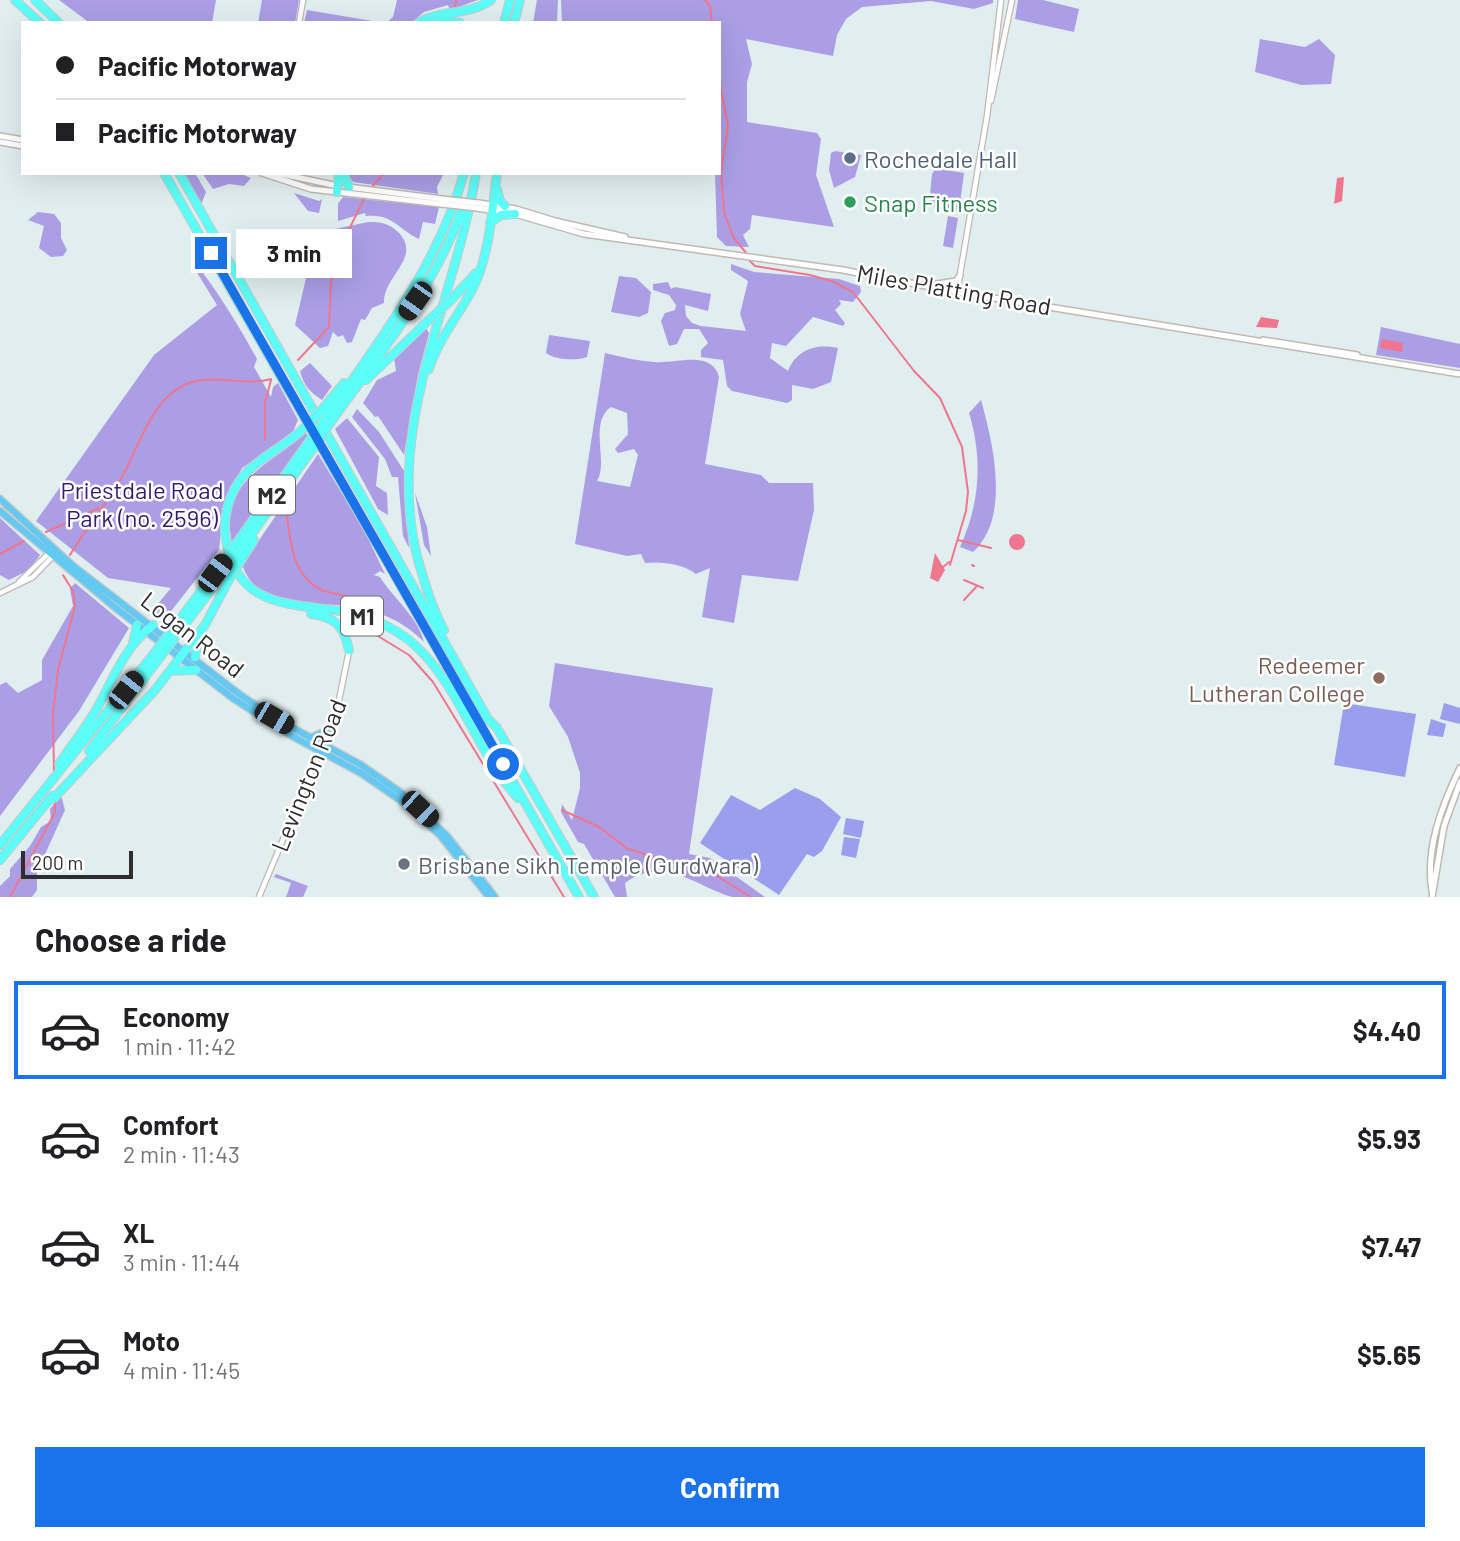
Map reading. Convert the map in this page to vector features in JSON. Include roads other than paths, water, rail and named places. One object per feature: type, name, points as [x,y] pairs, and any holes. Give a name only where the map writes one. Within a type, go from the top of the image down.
[{"type":"highway","points":[[15,0],[38,21]]},
{"type":"highway","points":[[36,0],[57,21]]},
{"type":"highway","points":[[427,21],[463,12],[491,0]]},
{"type":"highway","points":[[505,21],[510,0]]},
{"type":"highway","points":[[516,20],[520,0]]},
{"type":"highway","points":[[432,21],[448,16],[457,21]]},
{"type":"highway","points":[[165,175],[527,807]]},
{"type":"highway","points":[[179,175],[481,707],[497,728]]},
{"type":"highway","points":[[335,189],[338,175]]},
{"type":"highway","points":[[340,175],[349,187]]},
{"type":"highway","name":"M2","points":[[237,555],[265,516],[312,444],[324,419],[435,252],[463,175]]},
{"type":"highway","points":[[474,175],[416,401],[407,476],[410,520],[426,589],[440,623],[594,897]]},
{"type":"highway","name":"M2","points":[[324,419],[343,405],[436,268],[456,227],[474,175]]},
{"type":"highway","points":[[410,439],[433,357],[469,295],[483,262],[497,178]]},
{"type":"highway","points":[[497,178],[500,201],[505,206]]},
{"type":"highway","points":[[490,223],[501,215],[514,214]]},
{"type":"highway","points":[[343,405],[382,363],[452,299],[483,262]]},
{"type":"highway","name":"M1","points":[[324,419],[303,429],[250,469],[231,497],[225,523],[226,542],[244,579],[259,593],[279,604],[362,616],[389,627],[409,641],[437,671],[509,788],[527,807],[579,897]]},
{"type":"highway","name":"M2","points":[[0,845],[57,769],[229,567],[312,444]]},
{"type":"highway","points":[[63,786],[183,654],[200,631],[229,567]]},
{"type":"highway","points":[[244,579],[249,589],[274,606],[335,621],[344,631],[349,650]]},
{"type":"highway","points":[[133,646],[137,625]]},
{"type":"highway","points":[[57,769],[89,721],[116,671],[145,631],[153,625]]},
{"type":"highway","points":[[195,657],[200,631]]},
{"type":"highway","name":"M2","points":[[0,860],[63,786],[158,653]]},
{"type":"highway","points":[[170,671],[196,670]]},
{"type":"main road","points":[[0,136],[21,140]]},
{"type":"main road","points":[[0,142],[21,146]]},
{"type":"main road","name":"Miles Platting Road","points":[[268,175],[298,186],[335,189],[349,187],[478,206],[505,206],[570,226],[654,243]]},
{"type":"main road","name":"Miles Platting Road","points":[[285,175],[357,195],[441,201]]},
{"type":"main road","name":"Miles Platting Road","points":[[492,207],[584,234],[843,270],[957,292],[1460,374]]},
{"type":"main road","points":[[925,286],[952,282],[960,276]]},
{"type":"main road","name":"Logan Road","points":[[0,499],[51,555],[153,625],[196,670],[260,716],[370,770],[420,809],[447,836],[495,897]]},
{"type":"main road","name":"Logan Road","points":[[0,511],[145,631],[183,654],[195,657],[254,705],[310,737],[417,813],[447,844],[488,897]]},
{"type":"main road","points":[[310,737],[329,730]]},
{"type":"main road","points":[[1432,894],[1433,851],[1460,768]]},
{"type":"main road","points":[[1447,804],[1460,782]]},
{"type":"street","points":[[299,21],[303,0]]},
{"type":"street","points":[[957,292],[987,116],[1001,0]]},
{"type":"street","points":[[987,116],[998,78],[1012,0]]},
{"type":"street","points":[[0,593],[19,583],[51,555]]},
{"type":"street","name":"Levington Road","points":[[259,897],[329,730],[341,697],[349,650]]},
{"type":"street","points":[[1447,804],[1460,803]]},
{"type":"street","points":[[1447,804],[1459,810]]},
{"type":"waterway","points":[[455,8],[456,0]]},
{"type":"waterway","points":[[705,0],[710,6],[712,21]]},
{"type":"waterway","points":[[721,89],[728,126],[721,172]]},
{"type":"waterway","points":[[721,172],[724,212],[733,237],[747,254]]},
{"type":"waterway","points":[[371,188],[382,175]]},
{"type":"waterway","points":[[298,360],[329,327],[331,282],[337,254],[364,199]]},
{"type":"waterway","points":[[750,261],[755,266],[834,282],[853,292],[914,371],[940,398],[962,447],[968,492],[966,511],[950,565]]},
{"type":"waterway","points":[[70,555],[117,485],[149,421],[167,397],[179,388],[202,380],[271,379]]},
{"type":"waterway","points":[[265,440],[265,403],[271,380]]},
{"type":"waterway","points":[[46,532],[99,508]]},
{"type":"waterway","points":[[286,508],[295,558],[307,579],[316,587],[354,599],[368,609]]},
{"type":"waterway","points":[[958,540],[991,548]]},
{"type":"waterway","points":[[0,554],[24,541]]},
{"type":"waterway","points":[[942,568],[949,562]]},
{"type":"waterway","points":[[54,773],[53,714],[58,670],[75,606],[73,591],[63,575]]},
{"type":"waterway","points":[[964,580],[983,588]]},
{"type":"waterway","points":[[964,600],[977,586]]},
{"type":"waterway","points":[[368,630],[409,655],[433,682],[564,897]]},
{"type":"waterway","points":[[10,897],[55,812],[55,799]]},
{"type":"waterway","points":[[562,810],[599,827],[628,849],[673,863],[704,868],[751,897]]},
{"type":"place","name":"Rochedale Hall","points":[[850,158]]},
{"type":"place","name":"Snap Fitness","points":[[850,202]]},
{"type":"place","name":"Redeemer Lutheran College","points":[[1379,678]]},
{"type":"place","name":"Brisbane Sikh Temple (Gurdwara)","points":[[404,864]]},
{"type":"park label","name":"Priestdale Road Park (no. 2596)","points":[[142,503]]}]
